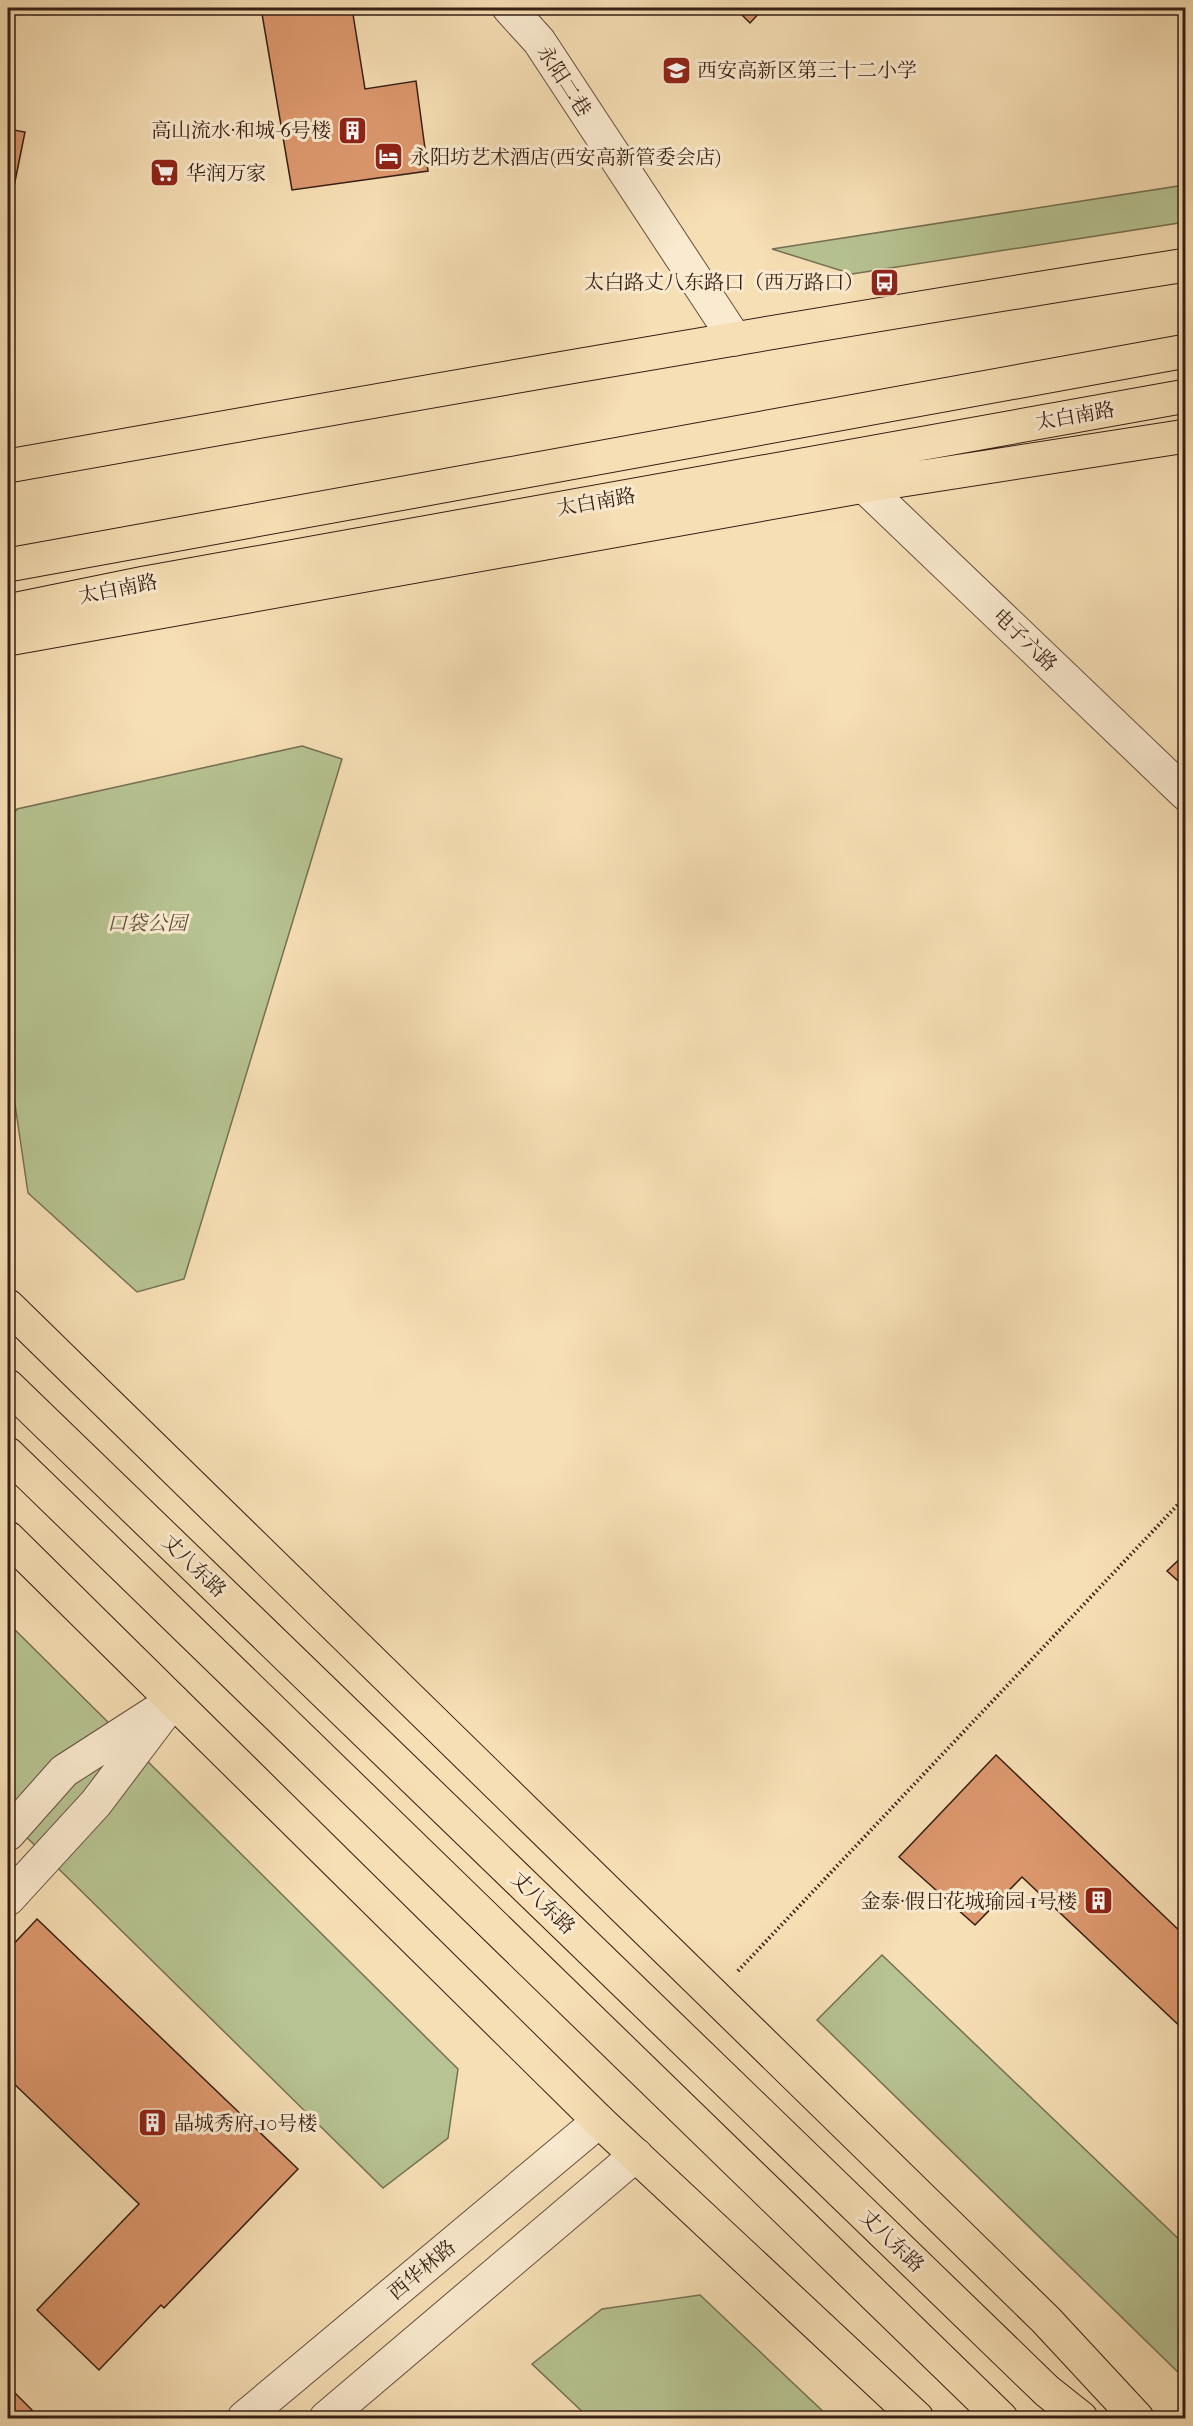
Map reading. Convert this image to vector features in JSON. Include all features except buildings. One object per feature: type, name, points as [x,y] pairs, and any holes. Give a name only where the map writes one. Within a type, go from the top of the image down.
[{"type":"main road","points":[[8,466],[436,389],[892,311],[1185,265]]},
{"type":"main road","points":[[8,565],[1185,351]]},
{"type":"main road","name":"太白南路","points":[[8,611],[146,583],[1185,396]]},
{"type":"main road","name":"太白南路","points":[[8,639],[864,486],[1185,436]]},
{"type":"main road","points":[[8,1305],[1046,2320],[1137,2418]]},
{"type":"main road","name":"丈八东路","points":[[8,1386],[1047,2391],[1081,2418]]},
{"type":"main road","points":[[8,1454],[1001,2418]]},
{"type":"main road","points":[[8,1538],[599,2121],[916,2418]]},
{"type":"street","name":"永阳二巷","points":[[509,8],[539,41],[735,339]]},
{"type":"street","name":"电子六路","points":[[864,486],[1185,794]]},
{"type":"street","points":[[8,1834],[64,1771],[173,1701]]},
{"type":"street","points":[[8,1899],[96,1803],[173,1701]]},
{"type":"street","name":"西华林路","points":[[244,2418],[599,2121]]},
{"type":"street","points":[[326,2418],[636,2155]]},
{"type":"path","points":[[715,1996],[1185,1496]]},
{"type":"green space","points":[[1185,185],[1185,222],[852,274],[772,249]]},
{"type":"green space","name":"口袋公园","points":[[302,746],[342,759],[184,1279],[137,1292],[28,1193],[11,1077],[8,1033],[8,822],[17,809]]},
{"type":"green space","points":[[8,1623],[458,2069],[448,2138],[383,2188],[8,1819]]},
{"type":"green space","points":[[882,1955],[1185,2245],[1185,2379],[817,2020]]},
{"type":"green space","points":[[700,2295],[830,2418],[589,2418],[532,2364],[602,2309]]},
{"type":"place","name":"西安高新区第三十二小学","points":[[676,70]]},
{"type":"place","name":"高山流水·和城-6号楼","points":[[352,130]]},
{"type":"place","name":"永阳坊艺术酒店(西安高新管委会店)","points":[[389,157]]},
{"type":"place","name":"华润万家","points":[[165,173]]},
{"type":"place","name":"太白路丈八东路口（西万路口）","points":[[885,282]]},
{"type":"place","name":"金泰·假日花城瑜园-1号楼","points":[[1098,1901]]},
{"type":"place","name":"晶城秀府-10号楼","points":[[153,2123]]}]
